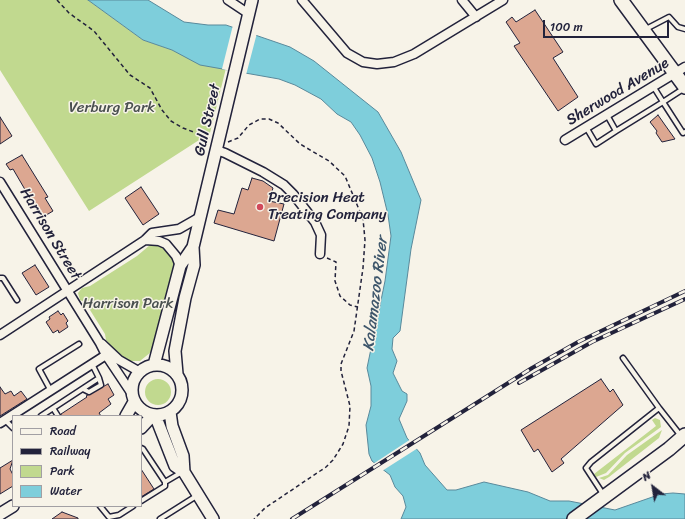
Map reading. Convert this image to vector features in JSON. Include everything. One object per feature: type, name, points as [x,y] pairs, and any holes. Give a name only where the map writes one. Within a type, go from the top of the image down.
[{"type":"main road","points":[[621,0],[644,30],[680,70],[685,87]]},
{"type":"main road","points":[[574,519],[683,436]]},
{"type":"street","points":[[228,0],[248,16]]},
{"type":"street","name":"Gull Street","points":[[177,374],[175,351],[185,298],[194,265],[193,248],[252,0]]},
{"type":"street","points":[[302,0],[347,53],[363,62],[385,64],[414,54],[502,0]]},
{"type":"street","points":[[462,0],[476,16]]},
{"type":"street","name":"Sherwood Avenue","points":[[565,140],[680,70]]},
{"type":"street","points":[[217,145],[225,153],[263,172],[284,185],[293,194],[315,222],[321,235],[320,254]]},
{"type":"street","name":"Harrison Street","points":[[0,182],[67,292],[100,342],[106,355],[133,398]]},
{"type":"street","points":[[0,335],[145,240],[152,233],[179,229],[200,217]]},
{"type":"street","points":[[145,240],[159,241],[166,244],[176,256],[180,266]]},
{"type":"street","name":"Gull Street","points":[[154,365],[180,266],[193,248]]},
{"type":"street","name":"Harrison Street","points":[[100,342],[106,346],[119,360],[140,372]]},
{"type":"street","points":[[14,415],[106,355]]},
{"type":"street","points":[[126,415],[133,398],[134,378],[140,372],[154,365],[162,365],[177,374],[181,382],[181,399],[170,412],[154,415],[142,427]]},
{"type":"street","points":[[133,398],[139,408],[154,415],[174,466],[184,472],[213,519]]},
{"type":"street","points":[[170,412],[172,426],[183,456],[184,472]]},
{"type":"street","points":[[3,422],[12,416]]},
{"type":"street","points":[[0,514],[12,507]]},
{"type":"lane","points":[[644,30],[669,17],[678,27],[685,29]]},
{"type":"lane","points":[[653,86],[683,133],[685,132]]},
{"type":"lane","points":[[586,127],[596,144],[685,87]]},
{"type":"lane","points":[[607,115],[616,131]]},
{"type":"lane","points":[[0,278],[3,278],[17,300]]},
{"type":"lane","points":[[51,391],[39,369],[79,344]]},
{"type":"lane","points":[[622,358],[659,408],[683,436]]},
{"type":"lane","points":[[42,415],[100,378],[92,364]]},
{"type":"lane","points":[[53,408],[57,415]]},
{"type":"lane","points":[[600,499],[586,468],[591,462],[659,408]]},
{"type":"lane","points":[[3,422],[12,427]]},
{"type":"lane","points":[[142,449],[165,482]]},
{"type":"lane","points":[[142,500],[165,486],[165,482],[172,476],[184,472]]},
{"type":"lane","points":[[160,519],[198,495]]},
{"type":"lane","points":[[101,507],[109,517],[120,517],[132,507]]},
{"type":"path","points":[[57,0],[94,31],[130,75],[150,88],[162,110],[171,121],[217,145],[234,141],[254,122],[269,119],[278,123],[300,144],[335,166],[345,176],[359,208],[364,228],[365,248],[354,332],[341,364],[341,371],[350,406],[349,426],[343,444],[333,460],[326,467],[265,508],[254,519]]},
{"type":"path","points":[[320,254],[336,262],[337,289],[346,302],[358,307]]},
{"type":"green space","name":"Verburg Park","points":[[0,0],[88,0],[143,40],[226,68],[210,133],[89,211],[0,70]]},
{"type":"green space","name":"Harrison Park","points":[[150,245],[164,247],[172,256],[175,270],[151,352],[140,361],[129,361],[119,356],[106,340],[105,334],[85,302],[80,300],[78,293],[82,288],[90,286],[137,256]]},
{"type":"green space","points":[[158,379],[167,383],[171,392],[167,401],[158,405],[149,401],[145,392],[149,383]]},
{"type":"green space","points":[[655,418],[660,420],[661,427],[625,453],[606,473],[596,477],[594,474],[656,426],[652,420]]},
{"type":"green space","points":[[662,430],[659,438],[609,477],[604,480],[599,478],[608,475],[627,455]]},
{"type":"water","points":[[88,0],[148,0],[184,22],[208,25],[226,25],[290,47],[314,61],[378,112],[401,152],[421,200],[411,249],[400,331],[393,338],[392,349],[397,361],[393,373],[402,391],[407,394],[407,401],[399,419],[407,438],[420,453],[425,465],[447,490],[456,490],[484,482],[528,492],[550,501],[569,501],[615,510],[661,494],[685,494],[685,519],[401,519],[406,507],[403,496],[395,487],[390,475],[372,461],[369,454],[366,425],[371,406],[371,386],[367,368],[385,281],[391,236],[388,215],[380,182],[372,158],[360,135],[351,122],[337,114],[321,99],[295,85],[279,79],[200,65],[172,50],[143,40]]},
{"type":"pier","points":[[233,25],[257,33],[246,75],[222,69]]},
{"type":"pier","points":[[411,439],[418,448],[382,471],[373,464]]},
{"type":"building","points":[[535,10],[563,52],[553,58],[578,97],[558,111],[514,46],[520,43],[506,22],[512,17],[516,22]]},
{"type":"building","points":[[658,115],[675,139],[662,142],[656,133],[657,131],[650,122]]},
{"type":"building","points":[[0,117],[12,136],[0,144]]},
{"type":"building","points":[[22,155],[48,197],[45,198],[53,211],[43,217],[41,217],[13,169],[10,170],[6,164]]},
{"type":"building","name":"Precision Heat Treating Company","points":[[252,178],[263,181],[273,188],[269,201],[284,204],[274,241],[214,223],[218,210],[234,214],[242,188],[248,190]]},
{"type":"building","points":[[141,187],[159,214],[143,225],[125,198]]},
{"type":"building","points":[[35,265],[49,287],[36,295],[22,273]]},
{"type":"building","points":[[58,311],[61,315],[63,313],[68,321],[66,323],[68,327],[59,333],[58,330],[53,333],[46,322],[50,319],[49,317]]},
{"type":"building","points":[[601,379],[610,392],[613,389],[623,405],[561,459],[564,463],[552,472],[538,449],[534,452],[521,430]]},
{"type":"building","points":[[108,384],[114,395],[108,399],[111,404],[99,413],[100,415],[61,415],[87,397],[86,396]]},
{"type":"building","points":[[0,387],[5,394],[11,391],[14,396],[21,391],[27,399],[0,416]]},
{"type":"building","points":[[12,461],[10,469],[12,473],[12,487],[0,494],[0,468]]},
{"type":"building","points":[[142,471],[154,489],[142,496]]},
{"type":"building","points":[[62,512],[78,518],[78,519],[52,519]]},
{"type":"railway","points":[[292,519],[532,368],[578,342],[685,291]]},
{"type":"railway","points":[[519,383],[592,342],[685,299]]},
{"type":"place","name":"Precision Heat Treating Company","points":[[260,207]]},
{"type":"water label","name":"Kalamazoo River","points":[[376,294]]}]
